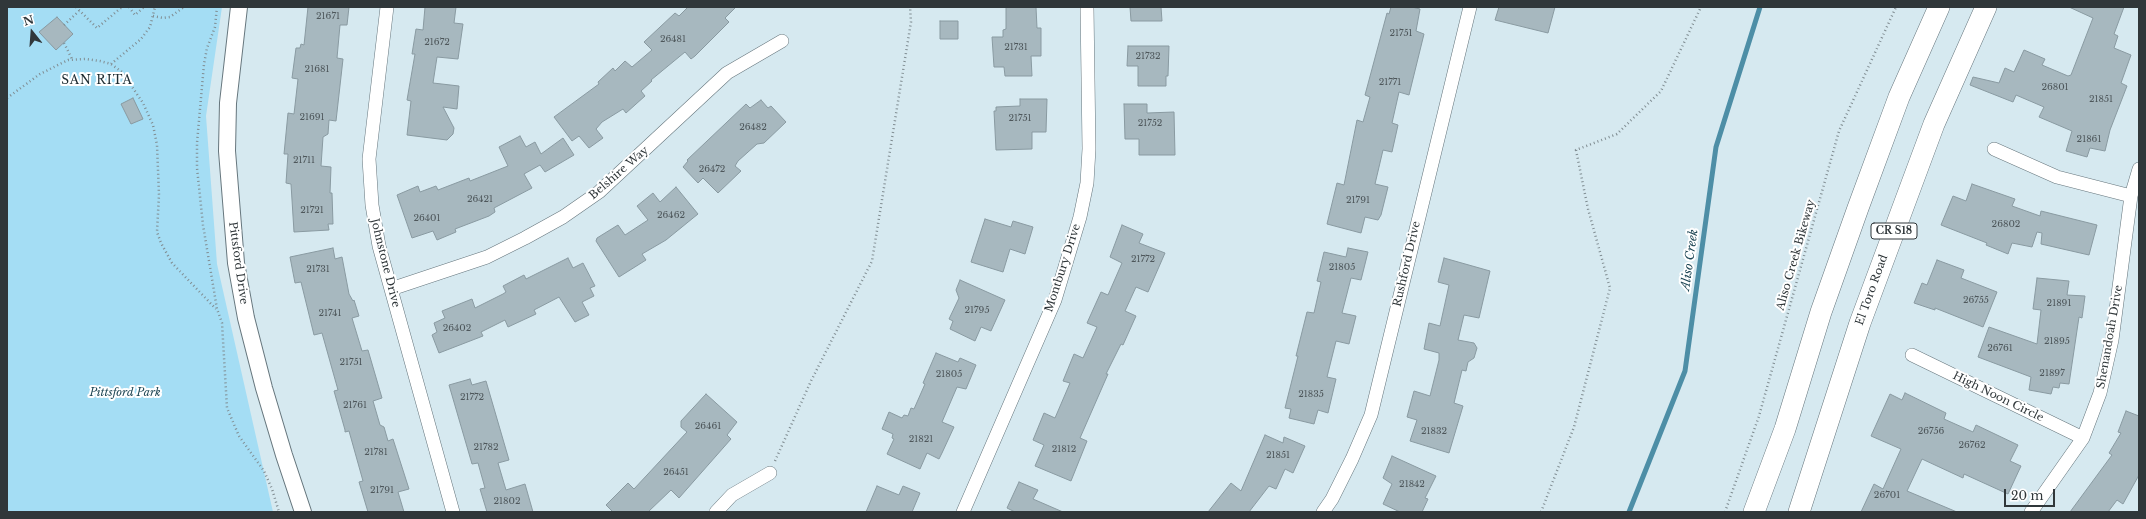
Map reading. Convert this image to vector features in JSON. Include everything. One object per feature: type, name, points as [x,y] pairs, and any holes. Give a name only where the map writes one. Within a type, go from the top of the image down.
[{"type":"main road","points":[[1754,512],[1785,429],[1821,312],[1858,208],[1899,97],[1939,7]]},
{"type":"main road","name":"El Toro Road","points":[[1799,512],[1860,323],[1934,124],[1986,7]]},
{"type":"street","name":"Pittsford Drive","points":[[239,7],[228,103],[227,151],[236,263],[246,318],[264,388],[303,512]]},
{"type":"street","name":"Johnstone Drive","points":[[387,7],[369,159],[375,226],[453,512]]},
{"type":"street","name":"Montbury Drive","points":[[963,512],[1055,300],[1080,217],[1087,183],[1089,149],[1087,7]]},
{"type":"street","name":"Rushford Drive","points":[[1323,512],[1332,499],[1352,459],[1371,415],[1470,7]]},
{"type":"street","name":"Belshire Way","points":[[391,289],[487,257],[562,217],[599,192],[727,73],[782,41]]},
{"type":"street","points":[[1994,149],[2057,177],[2131,196]]},
{"type":"street","name":"Shenandoah Drive","points":[[2030,512],[2083,438],[2100,394],[2112,340],[2131,196],[2139,169]]},
{"type":"street","name":"High Noon Circle","points":[[1912,355],[2083,438]]},
{"type":"street","points":[[716,512],[732,496],[770,472]]},
{"type":"path","points":[[76,7],[97,28],[122,7]]},
{"type":"path","points":[[129,7],[135,15],[144,7]]},
{"type":"path","points":[[111,64],[140,39],[150,27],[155,7]]},
{"type":"path","points":[[153,16],[163,18],[170,17],[184,7]]},
{"type":"path","points":[[218,7],[204,64],[197,168],[205,239],[215,290],[217,309],[222,323],[225,384],[230,416],[239,436],[264,471],[272,489],[279,512]]},
{"type":"path","points":[[770,472],[811,381],[872,261],[908,37],[910,7]]},
{"type":"path","points":[[1541,512],[1574,428],[1610,288],[1588,209],[1576,150],[1617,134],[1661,90],[1701,7]]},
{"type":"path","name":"Aliso Creek Bikeway","points":[[1725,512],[1759,416],[1839,130],[1896,7]]},
{"type":"path","points":[[64,24],[79,11]]},
{"type":"path","points":[[64,43],[72,60]]},
{"type":"path","points":[[7,98],[40,74],[58,64],[72,60],[86,59],[111,64],[122,72],[143,103],[153,125],[156,145],[159,195],[157,232],[161,243],[172,263],[217,309]]},
{"type":"green space","name":"Pittsford Park","points":[[7,7],[222,7],[206,116],[217,264],[273,512],[7,512]]},
{"type":"building","points":[[308,7],[349,7],[347,25],[340,25],[337,58],[343,59],[336,121],[329,120],[328,134],[323,137],[321,166],[331,167],[330,193],[332,193],[333,224],[328,224],[329,230],[294,232],[291,184],[286,183],[288,154],[284,154],[288,113],[294,114],[298,79],[292,78],[296,48],[300,48],[301,44],[304,45]]},
{"type":"building","points":[[425,7],[456,7],[454,23],[463,24],[458,59],[437,57],[433,83],[459,86],[457,109],[443,107],[454,128],[453,134],[447,140],[407,135],[411,101],[407,100],[415,54],[412,54],[416,29],[423,30]]},
{"type":"building","points":[[688,7],[736,7],[725,18],[729,22],[695,56],[691,59],[685,52],[651,80],[652,81],[641,91],[645,96],[626,113],[623,109],[602,122],[596,129],[603,138],[589,148],[579,136],[572,141],[554,117],[599,84],[598,82],[613,68],[615,71],[625,61],[632,67],[652,50],[644,42],[675,13],[679,16]]},
{"type":"building","points":[[1006,7],[1036,7],[1037,28],[1041,28],[1041,56],[1031,56],[1032,76],[1005,76],[1004,67],[994,67],[992,37],[1003,37],[1003,30],[1006,29]]},
{"type":"building","points":[[1130,7],[1161,7],[1162,21],[1131,21]]},
{"type":"building","points":[[1391,7],[1412,7],[1420,9],[1416,31],[1424,34],[1409,95],[1399,92],[1392,123],[1398,125],[1392,152],[1383,150],[1375,184],[1388,187],[1381,215],[1378,220],[1365,217],[1361,233],[1327,224],[1337,183],[1344,185],[1357,120],[1363,122],[1370,97],[1365,95],[1387,13],[1389,14]]},
{"type":"building","points":[[1499,7],[1555,7],[1548,33],[1495,20]]},
{"type":"building","points":[[2069,7],[2124,7],[2114,34],[2118,36],[2114,48],[2131,55],[2121,83],[2127,86],[2110,130],[2105,151],[2090,148],[2087,157],[2066,151],[2072,131],[2039,117],[2044,107],[2016,95],[2013,102],[1970,85],[1973,77],[1999,83],[2005,68],[2014,72],[2024,50],[2045,59],[2042,65],[2068,76],[2071,75],[2093,18]]},
{"type":"building","points":[[57,17],[73,34],[56,50],[39,32]]},
{"type":"building","points":[[940,21],[958,21],[958,39],[940,39]]},
{"type":"building","points":[[1128,46],[1169,46],[1168,76],[1166,76],[1166,86],[1138,86],[1138,66],[1127,66]]},
{"type":"building","points":[[133,98],[143,119],[131,124],[121,104]]},
{"type":"building","points":[[1020,99],[1047,99],[1046,132],[1032,132],[1032,149],[996,150],[994,111],[996,111],[996,107],[1020,106]]},
{"type":"building","points":[[761,100],[768,108],[771,106],[786,122],[764,143],[757,144],[738,161],[735,166],[741,171],[718,193],[703,178],[698,183],[683,167],[688,161],[687,160],[746,104],[750,108]]},
{"type":"building","points":[[1124,104],[1147,104],[1147,113],[1174,112],[1175,155],[1139,155],[1139,139],[1125,139]]},
{"type":"building","points":[[520,136],[526,147],[535,142],[541,154],[563,138],[574,155],[545,172],[540,165],[524,174],[532,188],[494,208],[495,212],[489,216],[455,229],[456,232],[437,240],[433,231],[412,238],[397,195],[418,186],[420,192],[436,186],[438,190],[469,178],[470,181],[508,166],[499,147]]},
{"type":"building","points":[[1972,184],[2015,199],[2012,206],[2040,216],[2041,211],[2097,225],[2089,255],[2041,244],[2042,233],[2037,232],[2032,247],[2012,243],[2008,254],[1986,245],[1987,243],[1941,225],[1953,196],[1966,201]]},
{"type":"building","points":[[676,187],[698,214],[666,240],[642,254],[646,260],[619,277],[596,241],[597,238],[618,225],[625,235],[648,220],[637,206],[653,193],[660,202]]},
{"type":"building","points":[[985,219],[1011,227],[1013,221],[1033,227],[1025,254],[1010,249],[1003,272],[971,262]]},
{"type":"building","points":[[1122,225],[1143,234],[1139,243],[1165,253],[1148,292],[1136,287],[1125,311],[1136,316],[1123,345],[1121,344],[1106,374],[1108,374],[1080,438],[1087,441],[1071,481],[1035,466],[1044,445],[1033,440],[1044,413],[1055,418],[1070,383],[1063,381],[1074,354],[1083,358],[1097,327],[1087,323],[1101,292],[1108,295],[1122,263],[1110,257]]},
{"type":"building","points":[[333,248],[335,259],[342,257],[349,294],[353,301],[354,300],[359,316],[352,318],[362,351],[368,350],[382,398],[373,401],[380,425],[384,427],[388,441],[393,439],[409,489],[398,492],[404,512],[368,512],[359,482],[363,481],[349,431],[345,432],[334,391],[338,390],[322,333],[314,335],[301,282],[295,283],[290,257]]},
{"type":"building","points":[[1348,248],[1368,252],[1361,280],[1351,278],[1342,313],[1356,316],[1349,344],[1336,341],[1327,377],[1336,379],[1328,413],[1318,410],[1314,424],[1289,418],[1291,409],[1285,408],[1307,312],[1314,313],[1321,282],[1317,281],[1324,252],[1346,257]]},
{"type":"building","points":[[568,258],[573,268],[583,263],[595,286],[590,288],[594,296],[582,302],[589,315],[575,322],[559,297],[534,310],[536,314],[508,327],[505,320],[481,332],[483,336],[439,353],[432,335],[437,332],[434,323],[445,318],[442,311],[472,299],[475,308],[506,292],[503,286],[524,275],[526,279]]},
{"type":"building","points":[[1444,258],[1490,271],[1479,318],[1464,315],[1458,340],[1474,343],[1477,348],[1474,358],[1468,362],[1466,371],[1462,370],[1454,403],[1463,406],[1449,453],[1410,441],[1417,420],[1407,417],[1414,391],[1430,396],[1439,360],[1439,353],[1424,349],[1429,323],[1440,326],[1449,285],[1438,282]]},
{"type":"building","points":[[1937,260],[1964,270],[1961,278],[1997,292],[1983,327],[1935,308],[1935,310],[1914,303],[1922,283],[1927,285]]},
{"type":"building","points":[[2037,278],[2069,281],[2067,295],[2085,296],[2082,318],[2079,317],[2069,384],[2060,383],[2059,388],[2053,387],[2051,394],[2029,390],[2031,377],[1978,357],[1989,327],[2037,344],[2041,310],[2033,309]]},
{"type":"building","points":[[960,280],[1005,300],[991,331],[981,327],[975,341],[950,329],[953,321],[949,319],[959,298],[956,290]]},
{"type":"building","points":[[936,353],[958,362],[960,358],[976,365],[966,389],[957,387],[942,422],[954,427],[939,459],[927,453],[920,469],[887,454],[894,439],[892,438],[893,434],[882,429],[889,412],[902,418],[904,415],[908,416],[911,408],[914,409]]},
{"type":"building","points":[[470,379],[472,385],[486,381],[509,460],[498,463],[506,490],[525,484],[533,512],[487,512],[480,489],[485,488],[478,463],[472,464],[449,385]]},
{"type":"building","points":[[1905,393],[1946,413],[1944,419],[1973,432],[1976,425],[2018,445],[2010,461],[2021,466],[2008,494],[1964,474],[1963,478],[1922,459],[1907,491],[1957,512],[1861,512],[1874,484],[1883,489],[1901,449],[1871,436],[1890,394],[1902,400]]},
{"type":"building","points":[[706,394],[737,422],[727,435],[731,439],[679,498],[671,490],[648,512],[613,512],[606,505],[628,483],[634,489],[687,432],[681,427],[681,421]]},
{"type":"building","points":[[2126,411],[2139,416],[2139,475],[2123,504],[2117,500],[2108,512],[2070,512],[2112,455],[2109,453],[2121,433],[2118,432]]},
{"type":"building","points":[[1265,435],[1283,443],[1284,437],[1305,446],[1293,473],[1285,469],[1276,489],[1269,486],[1249,512],[1208,512],[1231,483],[1241,491]]},
{"type":"building","points":[[1392,456],[1436,476],[1425,498],[1428,499],[1422,512],[1400,512],[1383,504],[1392,484],[1383,478]]},
{"type":"building","points":[[1019,482],[1038,490],[1033,499],[1063,512],[1015,512],[1007,508]]},
{"type":"building","points":[[877,486],[899,495],[903,486],[920,493],[912,512],[866,512]]},
{"type":"waterway","name":"Aliso Creek","points":[[1629,512],[1685,371],[1716,147],[1760,7]]},
{"type":"district","name":"SAN RITA","points":[[97,81]]}]
